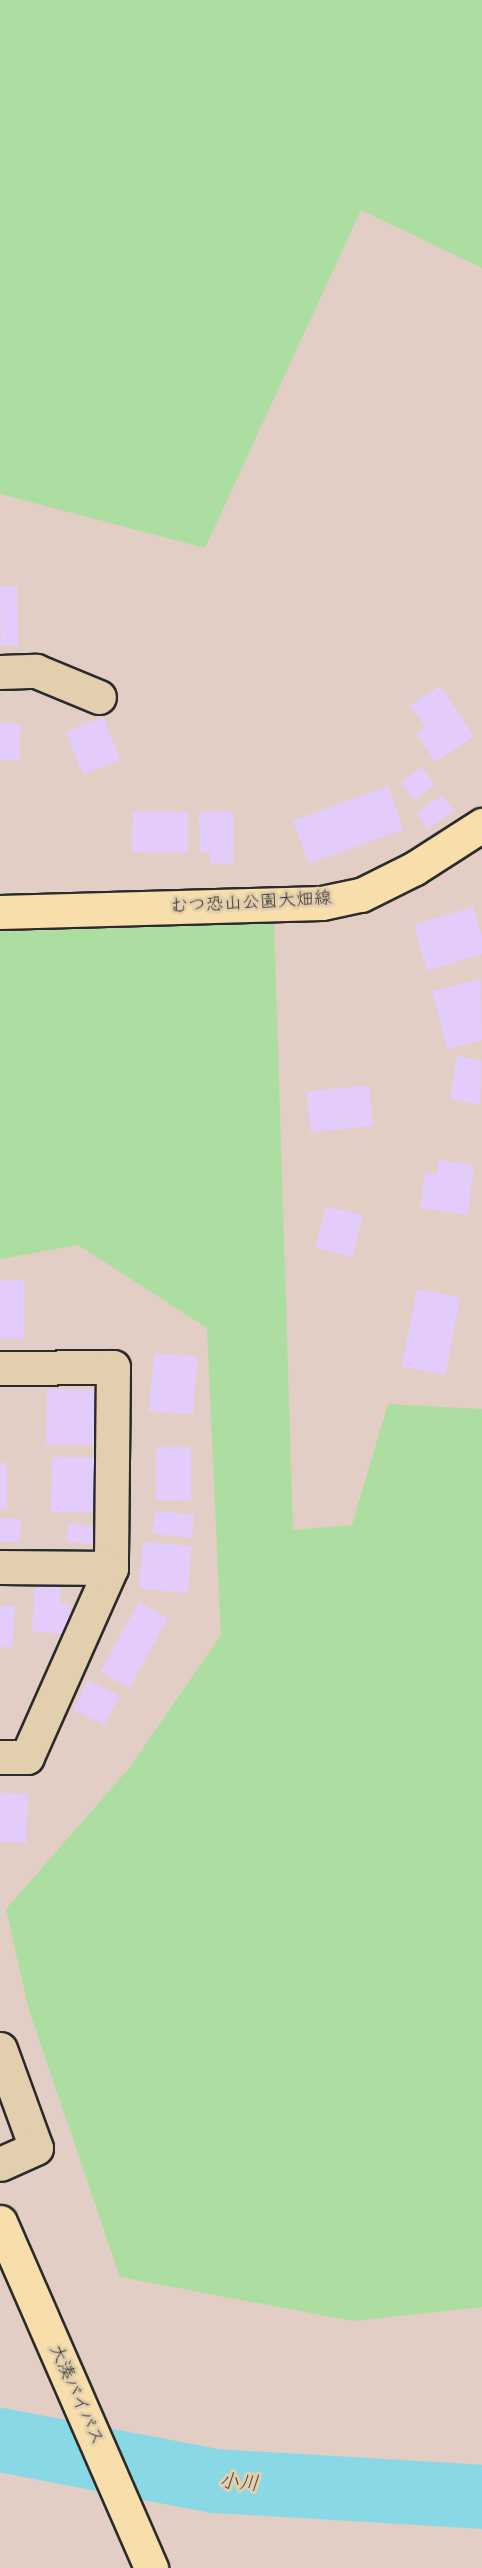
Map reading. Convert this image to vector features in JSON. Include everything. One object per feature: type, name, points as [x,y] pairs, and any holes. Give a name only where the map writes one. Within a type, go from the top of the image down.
[{"type":"main road","name":"むつ恐山公園大畑線","points":[[0,912],[322,903],[361,895],[416,868],[482,825]]},
{"type":"main road","name":"大湊バイパス","points":[[1,2224],[151,2568]]},
{"type":"street","points":[[0,672],[36,671],[99,697]]},
{"type":"street","points":[[0,1368],[113,1367],[111,1568],[27,1757],[0,1757]]},
{"type":"street","points":[[0,1567],[111,1568]]},
{"type":"street","points":[[0,2049],[36,2148],[0,2164]]},
{"type":"green space","points":[[0,0],[482,0],[482,268],[361,210],[205,548],[0,494]]},
{"type":"green space","points":[[274,921],[293,1530],[352,1525],[388,1404],[482,1409],[482,2307],[353,2321],[120,2277],[29,2010],[6,1909],[130,1767],[221,1635],[207,1328],[78,1245],[0,1259],[0,932]]},
{"type":"building","points":[[0,586],[17,586],[18,646],[1,646]]},
{"type":"building","points":[[440,686],[474,736],[435,762],[416,733],[425,727],[410,705]]},
{"type":"building","points":[[103,717],[120,760],[83,775],[66,732]]},
{"type":"building","points":[[0,723],[21,724],[19,761],[0,760]]},
{"type":"building","points":[[422,767],[435,785],[414,800],[401,782]]},
{"type":"building","points":[[388,786],[404,829],[309,864],[293,821]]},
{"type":"building","points":[[443,795],[454,812],[427,829],[416,812]]},
{"type":"building","points":[[133,811],[188,812],[187,853],[132,852]]},
{"type":"building","points":[[233,811],[233,863],[210,864],[210,852],[200,852],[199,812]]},
{"type":"building","points":[[473,907],[482,936],[482,954],[427,971],[414,925]]},
{"type":"building","points":[[481,979],[482,1040],[447,1049],[432,991]]},
{"type":"building","points":[[457,1056],[482,1061],[480,1105],[450,1099]]},
{"type":"building","points":[[369,1085],[373,1126],[311,1132],[306,1092]]},
{"type":"building","points":[[438,1160],[474,1165],[468,1215],[420,1208],[425,1172],[437,1174]]},
{"type":"building","points":[[326,1206],[363,1215],[352,1257],[316,1248]]},
{"type":"building","points":[[0,1280],[24,1280],[24,1339],[0,1339]]},
{"type":"building","points":[[417,1289],[460,1297],[445,1375],[402,1367]]},
{"type":"building","points":[[154,1353],[198,1357],[193,1415],[149,1411]]},
{"type":"building","points":[[47,1389],[100,1390],[99,1445],[46,1444]]},
{"type":"building","points":[[156,1447],[191,1447],[191,1500],[156,1500]]},
{"type":"building","points":[[52,1457],[97,1458],[96,1513],[51,1512]]},
{"type":"building","points":[[0,1463],[7,1463],[7,1509],[0,1509]]},
{"type":"building","points":[[155,1511],[194,1515],[191,1538],[153,1534]]},
{"type":"building","points":[[0,1518],[21,1519],[20,1542],[0,1541]]},
{"type":"building","points":[[68,1524],[97,1526],[96,1544],[67,1542]]},
{"type":"building","points":[[143,1542],[192,1546],[188,1593],[139,1589]]},
{"type":"building","points":[[35,1585],[61,1587],[60,1603],[70,1604],[69,1634],[32,1632]]},
{"type":"building","points":[[139,1602],[168,1618],[129,1688],[100,1672]]},
{"type":"building","points":[[0,1606],[15,1606],[12,1647],[0,1647]]},
{"type":"building","points":[[88,1680],[119,1696],[104,1725],[73,1709]]},
{"type":"building","points":[[0,1793],[28,1794],[26,1843],[0,1842]]},
{"type":"waterway","name":"小川","points":[[0,2440],[215,2481],[482,2497]]}]
